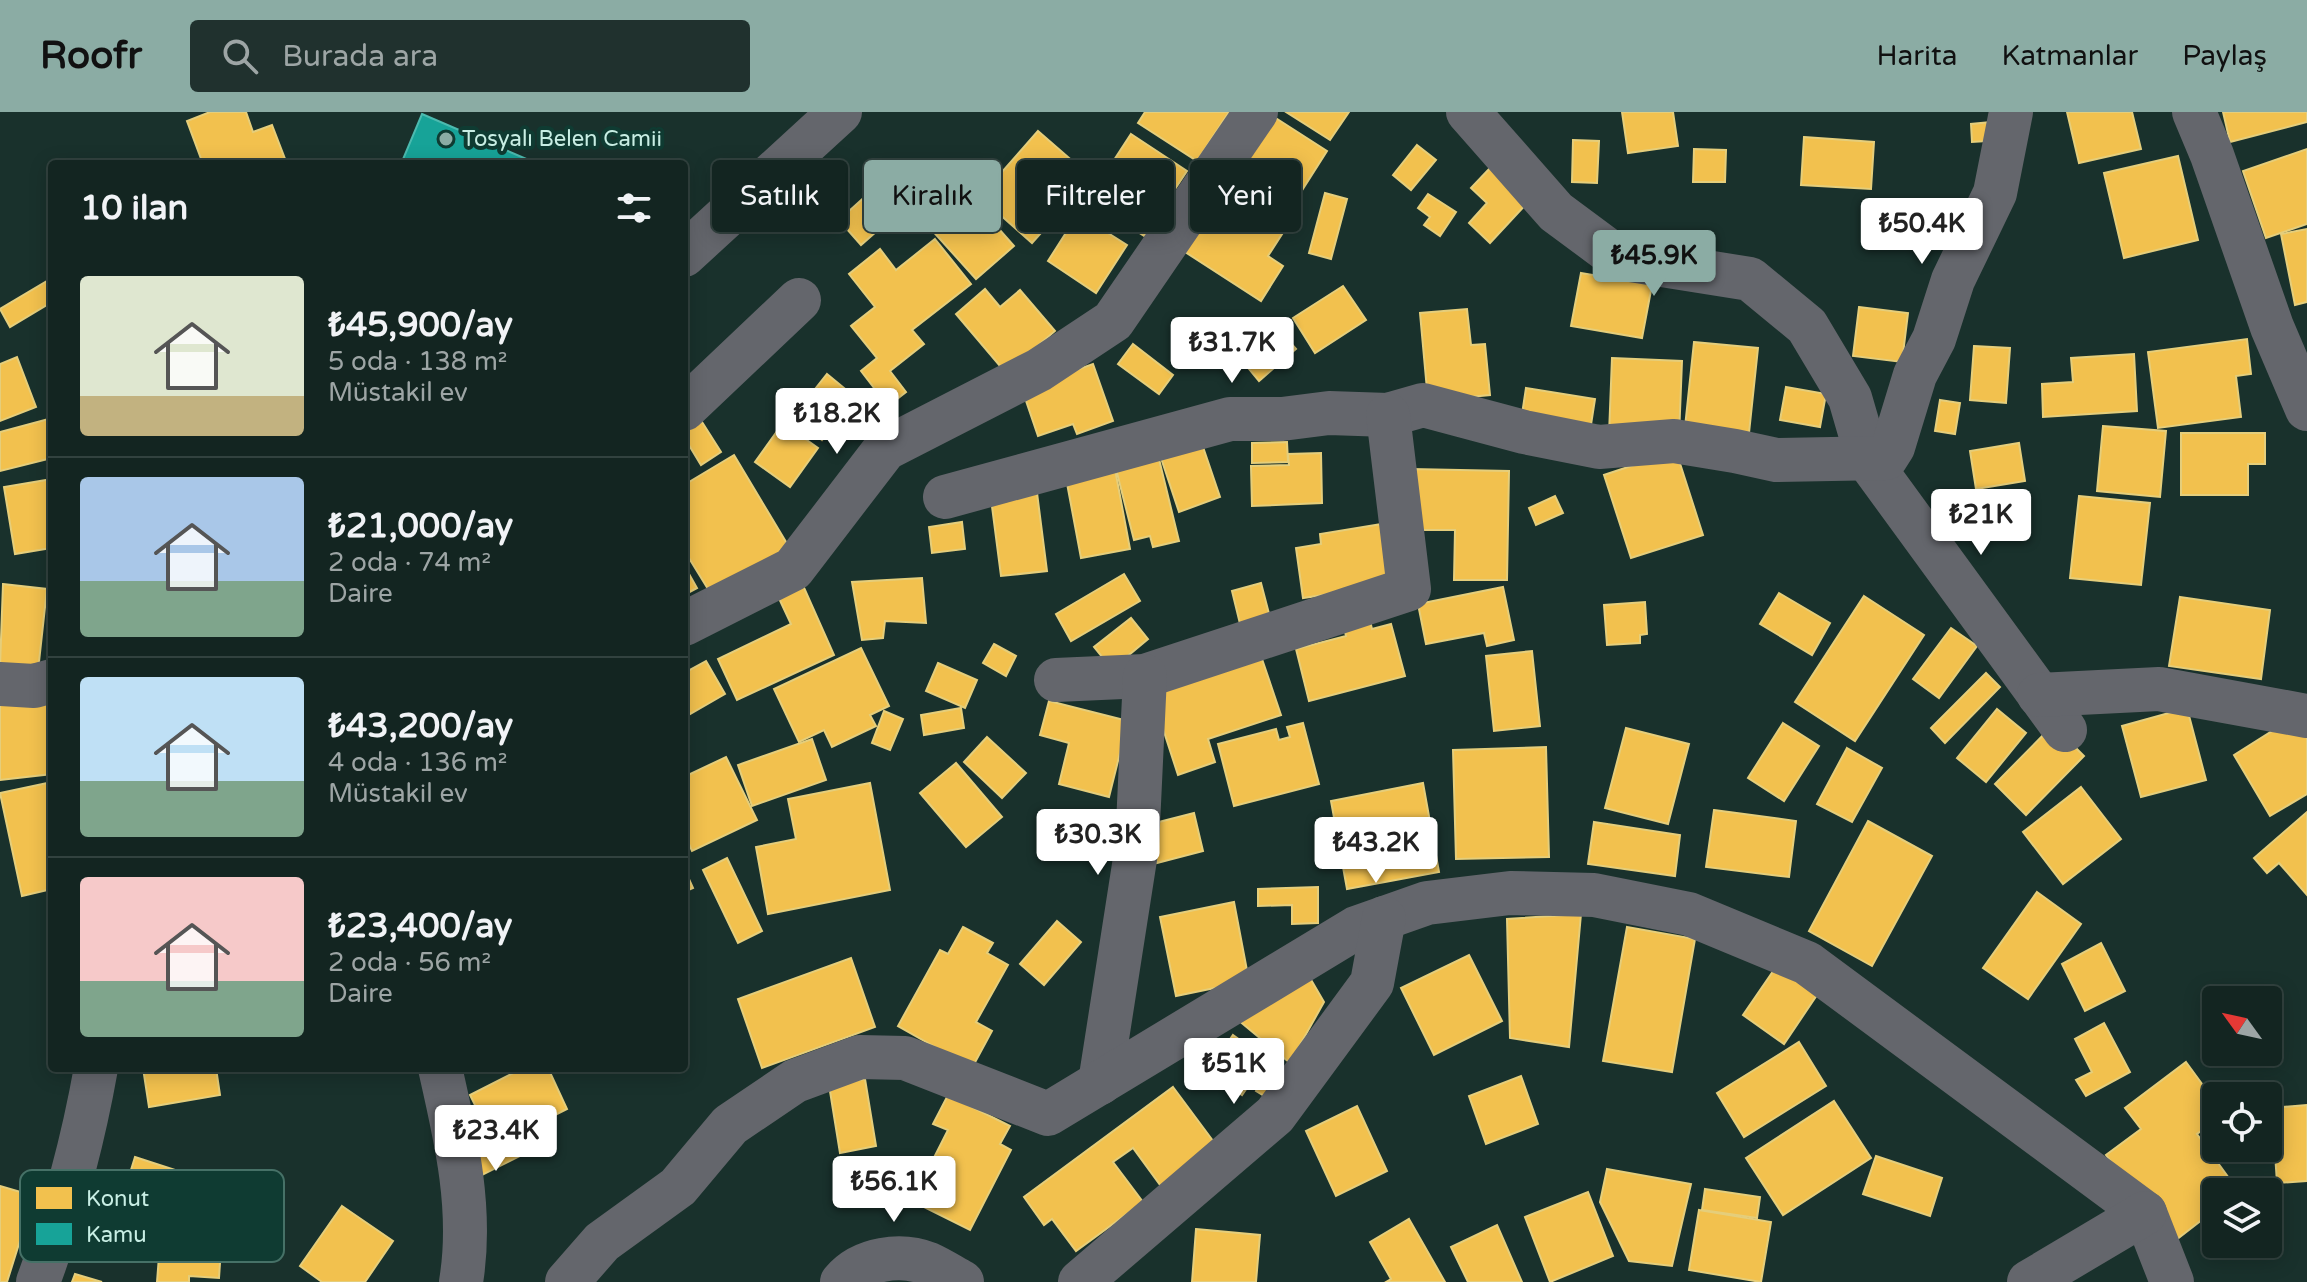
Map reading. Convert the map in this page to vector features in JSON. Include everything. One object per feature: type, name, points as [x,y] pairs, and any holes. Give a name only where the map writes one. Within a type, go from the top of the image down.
[{"type":"street","points":[[688,251],[840,112]]},
{"type":"street","points":[[688,622],[793,569],[885,449],[1039,370],[1113,321],[1256,112]]},
{"type":"street","points":[[1468,112],[1556,212],[1618,258],[1750,279],[1807,326],[1850,398],[1868,460],[2065,730]]},
{"type":"street","points":[[945,497],[1230,419],[1282,419],[1329,413],[1388,415],[1423,405],[1524,432],[1599,447],[1674,441],[1776,460],[1886,458],[1893,447],[1915,375],[1934,339],[1953,280],[1995,193],[2011,112]]},
{"type":"street","points":[[2194,112],[2272,327],[2307,409]]},
{"type":"street","points":[[688,405],[799,300]]},
{"type":"street","points":[[1056,680],[1145,676],[1409,589],[1388,415]]},
{"type":"street","points":[[1100,1083],[1137,846],[1145,676]]},
{"type":"street","points":[[0,684],[34,686],[48,682]]},
{"type":"street","points":[[2039,695],[2159,689],[2307,716]]},
{"type":"street","points":[[567,1282],[602,1242],[678,1187],[730,1125],[795,1081],[860,1057],[905,1058],[1048,1114],[1356,928],[1427,903],[1510,893],[1594,895],[1689,914],[1807,963],[2145,1213],[2172,1282]]},
{"type":"street","points":[[1080,1282],[1275,1115],[1372,983],[1384,918]]},
{"type":"street","points":[[75,1170],[95,1072]]},
{"type":"street","points":[[441,1072],[464,1188],[466,1252],[461,1282]]},
{"type":"street","points":[[2029,1282],[2145,1213]]},
{"type":"street","points":[[842,1282],[869,1263],[896,1258],[927,1263],[962,1282]]},
{"type":"street","points":[[38,1282],[45,1262]]},
{"type":"building: Konut","points":[[210,112],[246,112],[253,132],[272,125],[285,160],[202,160],[187,121]]},
{"type":"building: Konut","points":[[1145,112],[1229,112],[1198,160],[1138,123]]},
{"type":"building: Konut","points":[[1286,112],[1349,112],[1330,140]]},
{"type":"building: Konut","points":[[1622,112],[1673,112],[1678,146],[1628,153]]},
{"type":"building: Konut","points":[[2067,112],[2132,112],[2141,149],[2079,163]]},
{"type":"building: Konut","points":[[2223,112],[2307,112],[2307,122],[2230,142]]},
{"type":"building: Konut","points":[[1271,115],[1327,151],[1301,192],[1301,160],[1242,160]]},
{"type":"building: Konut","points":[[2001,121],[2003,140],[1972,142],[1971,124]]},
{"type":"building: Konut","points":[[1038,131],[1071,160],[1017,160],[1017,230],[1001,216],[1001,173]]},
{"type":"building: Konut","points":[[1131,134],[1170,160],[1114,160]]},
{"type":"building: Konut","points":[[1804,137],[1874,142],[1871,189],[1801,185]]},
{"type":"building: Konut","points":[[1573,140],[1599,141],[1597,183],[1572,182]]},
{"type":"building: Konut","points":[[1417,145],[1436,160],[1411,190],[1393,175]]},
{"type":"building: Konut","points":[[1694,149],[1726,150],[1725,182],[1693,182]]},
{"type":"building: Konut","points":[[2307,149],[2307,224],[2266,238],[2243,171]]},
{"type":"building: Konut","points":[[2178,156],[2198,240],[2124,258],[2104,173]]},
{"type":"building: Konut","points":[[1174,162],[1187,171],[1174,191]]},
{"type":"building: Konut","points":[[1491,167],[1528,202],[1490,243],[1469,223],[1487,203],[1471,188]]},
{"type":"building: Konut","points":[[1325,193],[1347,199],[1331,259],[1309,253]]},
{"type":"building: Konut","points":[[1428,194],[1456,212],[1440,236],[1424,225],[1430,217],[1418,208]]},
{"type":"building: Konut","points":[[864,198],[864,232],[876,232],[861,245],[848,230],[848,212]]},
{"type":"building: Konut","points":[[2307,229],[2307,302],[2295,305],[2281,234]]},
{"type":"building: Konut","points":[[1001,231],[1014,246],[976,279],[934,232]]},
{"type":"building: Konut","points":[[1020,232],[1042,232],[1032,243]]},
{"type":"building: Konut","points":[[1067,232],[1106,232],[1127,245],[1096,293],[1048,261]]},
{"type":"building: Konut","points":[[1193,232],[1283,232],[1268,256],[1283,266],[1261,301],[1182,250]]},
{"type":"building: Konut","points":[[935,239],[971,284],[912,330],[924,344],[890,371],[906,392],[888,406],[861,371],[877,358],[851,326],[875,307],[849,274],[880,249],[896,270]]},
{"type":"building: Konut","points":[[1581,273],[1652,285],[1642,338],[1571,326]]},
{"type":"building: Konut","points":[[48,280],[48,304],[10,327],[0,309]]},
{"type":"building: Konut","points":[[1343,286],[1366,320],[1315,353],[1293,318]]},
{"type":"building: Konut","points":[[985,289],[1000,307],[1020,290],[1055,331],[1006,373],[956,314]]},
{"type":"building: Konut","points":[[1859,307],[1908,313],[1902,362],[1853,356]]},
{"type":"building: Konut","points":[[1467,309],[1471,345],[1485,344],[1490,395],[1428,401],[1420,313]]},
{"type":"building: Konut","points":[[1275,325],[1296,349],[1259,381],[1249,369],[1261,360],[1249,347]]},
{"type":"building: Konut","points":[[2247,339],[2251,374],[2236,376],[2241,417],[2158,428],[2148,352]]},
{"type":"building: Konut","points":[[1694,342],[1758,348],[1749,433],[1685,427]]},
{"type":"building: Konut","points":[[1133,344],[1173,375],[1159,394],[1118,364]]},
{"type":"building: Konut","points":[[1974,346],[2010,348],[2006,403],[1970,400]]},
{"type":"building: Konut","points":[[2134,354],[2137,411],[2043,417],[2042,384],[2073,382],[2071,358]]},
{"type":"building: Konut","points":[[17,357],[36,407],[0,421],[0,364]]},
{"type":"building: Konut","points":[[1612,358],[1682,361],[1679,437],[1609,434]]},
{"type":"building: Konut","points":[[1093,364],[1113,421],[1077,434],[1073,424],[1038,436],[1022,389]]},
{"type":"building: Konut","points":[[827,374],[856,398],[822,440],[793,417]]},
{"type":"building: Konut","points":[[1786,387],[1826,394],[1820,427],[1780,420]]},
{"type":"building: Konut","points":[[1526,388],[1595,399],[1590,431],[1521,421]]},
{"type":"building: Konut","points":[[1940,400],[1960,403],[1955,434],[1935,431]]},
{"type":"building: Konut","points":[[48,419],[48,459],[0,471],[0,432]]},
{"type":"building: Konut","points":[[702,422],[721,452],[701,465],[688,444],[688,431]]},
{"type":"building: Konut","points":[[783,423],[818,448],[790,487],[755,462]]},
{"type":"building: Konut","points":[[2103,426],[2166,431],[2160,497],[2097,491]]},
{"type":"building: Konut","points":[[2181,433],[2265,433],[2265,464],[2248,464],[2248,495],[2181,495]]},
{"type":"building: Konut","points":[[1287,442],[1288,462],[1252,463],[1252,443]]},
{"type":"building: Konut","points":[[2019,443],[2025,481],[1976,489],[1970,451]]},
{"type":"building: Konut","points":[[1202,444],[1220,497],[1179,512],[1161,458]]},
{"type":"building: Konut","points":[[1676,451],[1703,535],[1631,558],[1604,475]]},
{"type":"building: Konut","points":[[1321,453],[1322,503],[1252,506],[1251,466],[1289,465],[1288,454]]},
{"type":"building: Konut","points":[[734,455],[789,547],[711,594],[688,557],[688,483]]},
{"type":"building: Konut","points":[[1159,459],[1179,541],[1153,547],[1150,536],[1134,540],[1116,469]]},
{"type":"building: Konut","points":[[1115,469],[1130,549],[1081,558],[1066,478]]},
{"type":"building: Konut","points":[[1411,469],[1509,471],[1507,580],[1454,580],[1455,530],[1410,530]]},
{"type":"building: Konut","points":[[48,480],[48,549],[15,554],[4,487]]},
{"type":"building: Konut","points":[[1036,485],[1047,571],[1001,576],[990,491]]},
{"type":"building: Konut","points":[[1555,496],[1563,513],[1536,525],[1529,508]]},
{"type":"building: Konut","points":[[2079,496],[2150,503],[2141,585],[2070,578]]},
{"type":"building: Konut","points":[[962,522],[965,549],[932,553],[929,527]]},
{"type":"building: Konut","points":[[1394,522],[1403,583],[1303,598],[1296,548],[1321,544],[1320,534]]},
{"type":"building: Konut","points":[[688,572],[697,588],[688,593]]},
{"type":"building: Konut","points":[[1124,574],[1140,601],[1071,641],[1056,614]]},
{"type":"building: Konut","points":[[922,578],[926,623],[885,621],[883,638],[862,640],[852,582]]},
{"type":"building: Konut","points":[[801,581],[834,655],[737,700],[718,659],[791,624],[776,592]]},
{"type":"building: Konut","points":[[1261,583],[1273,629],[1243,636],[1232,591]]},
{"type":"building: Konut","points":[[3,584],[47,589],[38,671],[0,667]]},
{"type":"building: Konut","points":[[1503,587],[1514,640],[1487,646],[1484,633],[1426,644],[1418,604]]},
{"type":"building: Konut","points":[[1779,593],[1830,623],[1812,655],[1760,624]]},
{"type":"building: Konut","points":[[1864,596],[1924,635],[1855,741],[1795,702]]},
{"type":"building: Konut","points":[[2180,597],[2270,610],[2261,679],[2169,666]]},
{"type":"building: Konut","points":[[1645,602],[1647,634],[1640,635],[1640,643],[1607,645],[1604,605]]},
{"type":"building: Konut","points":[[1368,613],[1372,629],[1391,624],[1405,676],[1309,701],[1296,649],[1346,636],[1342,620]]},
{"type":"building: Konut","points":[[1131,618],[1148,639],[1112,669],[1094,647]]},
{"type":"building: Konut","points":[[1951,628],[1977,646],[1939,698],[1913,679]]},
{"type":"building: Konut","points":[[994,644],[1016,656],[1006,676],[983,663]]},
{"type":"building: Konut","points":[[861,648],[889,706],[870,715],[876,726],[832,747],[824,730],[799,742],[774,689]]},
{"type":"building: Konut","points":[[1532,651],[1540,726],[1494,731],[1486,656]]},
{"type":"building: Konut","points":[[1262,659],[1281,715],[1208,739],[1215,762],[1178,775],[1152,695]]},
{"type":"building: Konut","points":[[706,661],[725,694],[690,714],[688,671]]},
{"type":"building: Konut","points":[[938,663],[977,680],[965,708],[926,691]]},
{"type":"building: Konut","points":[[1986,673],[2000,687],[1945,743],[1931,728]]},
{"type":"building: Konut","points":[[48,699],[48,774],[0,780],[0,704]]},
{"type":"building: Konut","points":[[1049,701],[1128,721],[1109,797],[1059,784],[1069,743],[1040,735]]},
{"type":"building: Konut","points":[[961,708],[964,728],[924,735],[921,715]]},
{"type":"building: Konut","points":[[2187,708],[2206,780],[2141,797],[2122,726]]},
{"type":"building: Konut","points":[[1997,709],[2026,733],[1986,782],[1957,758]]},
{"type":"building: Konut","points":[[884,711],[903,719],[890,750],[872,743]]},
{"type":"building: Konut","points":[[2296,716],[2307,735],[2307,794],[2270,816],[2234,755]]},
{"type":"building: Konut","points":[[1303,723],[1319,784],[1234,806],[1218,744],[1276,729],[1279,740],[1290,737],[1287,727]]},
{"type":"building: Konut","points":[[1783,723],[1819,746],[1784,801],[1748,778]]},
{"type":"building: Konut","points":[[2053,725],[2084,756],[2026,815],[1995,784]]},
{"type":"building: Konut","points":[[1626,728],[1689,744],[1668,824],[1605,808]]},
{"type":"building: Konut","points":[[987,737],[1026,773],[1002,798],[964,762]]},
{"type":"building: Konut","points":[[812,739],[826,780],[752,806],[738,765]]},
{"type":"building: Konut","points":[[1546,747],[1549,857],[1456,859],[1453,750]]},
{"type":"building: Konut","points":[[1847,748],[1882,768],[1852,822],[1817,804]]},
{"type":"building: Konut","points":[[726,757],[757,820],[692,851],[688,842],[688,775]]},
{"type":"building: Konut","points":[[956,763],[1002,817],[966,847],[920,793]]},
{"type":"building: Konut","points":[[48,783],[48,890],[22,896],[0,793]]},
{"type":"building: Konut","points":[[870,783],[890,890],[768,914],[756,847],[796,839],[788,799]]},
{"type":"building: Konut","points":[[1423,783],[1439,872],[1347,889],[1331,801]]},
{"type":"building: Konut","points":[[2081,787],[2121,839],[2063,884],[2023,832]]},
{"type":"building: Konut","points":[[1714,810],[1796,821],[1789,877],[1706,867]]},
{"type":"building: Konut","points":[[2307,812],[2307,895],[2279,863],[2267,873],[2254,858]]},
{"type":"building: Konut","points":[[1194,813],[1203,851],[1157,863],[1147,825]]},
{"type":"building: Konut","points":[[1868,821],[1932,856],[1872,966],[1809,931]]},
{"type":"building: Konut","points":[[1594,822],[1680,835],[1675,876],[1588,864]]},
{"type":"building: Konut","points":[[727,858],[762,931],[738,943],[703,870]]},
{"type":"building: Konut","points":[[1318,887],[1318,923],[1292,924],[1292,905],[1258,906],[1258,889]]},
{"type":"building: Konut","points":[[2037,892],[2081,924],[2028,999],[1983,968]]},
{"type":"building: Konut","points":[[1234,902],[1249,981],[1176,996],[1160,917]]},
{"type":"building: Konut","points":[[1581,914],[1569,1047],[1510,1038],[1507,919]]},
{"type":"building: Konut","points":[[1057,921],[1081,942],[1044,985],[1020,964]]},
{"type":"building: Konut","points":[[963,927],[993,943],[987,953],[1008,965],[976,1022],[992,1031],[972,1068],[898,1026],[940,950],[948,954]]},
{"type":"building: Konut","points":[[1627,927],[1695,939],[1672,1072],[1603,1061]]},
{"type":"building: Konut","points":[[2101,943],[2125,991],[2085,1011],[2062,964]]},
{"type":"building: Konut","points":[[1469,955],[1502,1021],[1434,1055],[1401,988]]},
{"type":"building: Konut","points":[[851,958],[875,1027],[762,1068],[738,999]]},
{"type":"building: Konut","points":[[1776,967],[1817,995],[1784,1044],[1743,1015]]},
{"type":"building: Konut","points":[[1310,978],[1324,1002],[1290,1063],[1238,1020]]},
{"type":"building: Konut","points":[[2104,1023],[2130,1072],[2086,1096],[2076,1080],[2092,1072],[2075,1039]]},
{"type":"building: Konut","points":[[1233,1035],[1267,1059],[1242,1095],[1208,1071]]},
{"type":"building: Konut","points":[[1799,1042],[1826,1086],[1744,1137],[1717,1093]]},
{"type":"building: Konut","points":[[2186,1062],[2202,1084],[2202,1130],[2197,1134],[2202,1141],[2202,1162],[2217,1162],[2229,1178],[2202,1178],[2202,1220],[2172,1243],[2106,1155],[2141,1129],[2125,1108]]},
{"type":"building: Konut","points":[[1273,1066],[1286,1075],[1269,1099],[1256,1091]]},
{"type":"building: Konut","points":[[144,1072],[217,1072],[220,1095],[149,1107]]},
{"type":"building: Konut","points":[[515,1072],[550,1072],[567,1109],[543,1121],[552,1140],[478,1177],[461,1144],[488,1131],[470,1095]]},
{"type":"building: Konut","points":[[1521,1076],[1538,1124],[1486,1144],[1469,1096]]},
{"type":"building: Konut","points":[[865,1079],[876,1146],[840,1153],[829,1085]]},
{"type":"building: Konut","points":[[1173,1087],[1222,1153],[1166,1193],[1133,1148],[1113,1162],[1143,1202],[1076,1251],[1052,1219],[1044,1225],[1024,1197]]},
{"type":"building: Konut","points":[[948,1095],[1010,1126],[1000,1144],[1011,1150],[970,1230],[912,1201],[948,1130],[933,1124]]},
{"type":"building: Konut","points":[[1834,1101],[1871,1158],[1783,1215],[1746,1158]]},
{"type":"building: Konut","points":[[2307,1105],[2307,1181],[2282,1183],[2282,1178],[2277,1178],[2276,1162],[2282,1162],[2282,1107]]},
{"type":"building: Konut","points":[[1357,1106],[1387,1171],[1336,1196],[1306,1131]]},
{"type":"building: Konut","points":[[1876,1156],[1942,1178],[1930,1216],[1863,1194]]},
{"type":"building: Konut","points":[[135,1157],[175,1170],[131,1170]]},
{"type":"building: Konut","points":[[1607,1169],[1691,1184],[1672,1266],[1629,1261],[1600,1202]]},
{"type":"building: Konut","points":[[0,1186],[20,1192],[20,1241],[7,1282],[0,1282]]},
{"type":"building: Konut","points":[[1705,1189],[1760,1197],[1757,1218],[1702,1210]]},
{"type":"building: Konut","points":[[1588,1192],[1613,1256],[1550,1282],[1525,1217]]},
{"type":"building: Konut","points":[[342,1206],[393,1241],[365,1282],[322,1282],[300,1266]]},
{"type":"building: Konut","points":[[1699,1210],[1771,1222],[1761,1282],[1689,1270]]},
{"type":"building: Konut","points":[[1409,1219],[1445,1282],[1386,1282],[1391,1279],[1370,1242]]},
{"type":"building: Konut","points":[[1497,1225],[1522,1282],[1468,1282],[1451,1247]]},
{"type":"building: Konut","points":[[1196,1229],[1260,1235],[1256,1282],[1192,1282]]},
{"type":"building: Konut","points":[[159,1262],[220,1262],[219,1278],[189,1276],[189,1282],[157,1282]]},
{"type":"building: Konut","points":[[75,1274],[102,1282],[72,1282]]},
{"type":"building: Kamu","name":"Tosyalı Belen Camii","points":[[422,114],[529,160],[403,160]]},
{"type":"place","name":"Tosyalı Belen Camii","points":[[446,139]]}]
